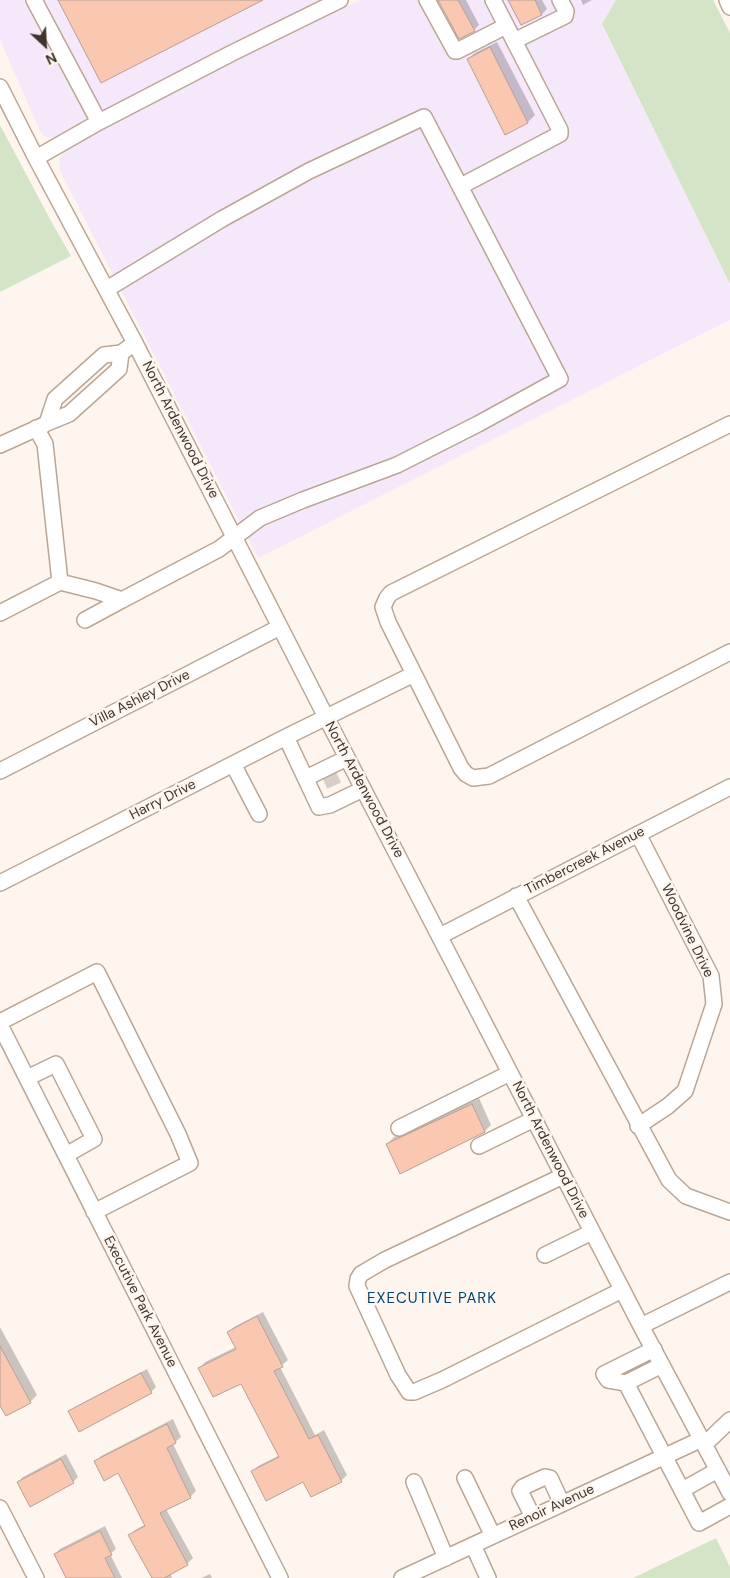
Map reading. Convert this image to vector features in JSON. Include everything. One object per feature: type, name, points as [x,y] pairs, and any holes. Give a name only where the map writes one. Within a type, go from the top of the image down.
[{"type":"street","points":[[34,0],[99,122]]},
{"type":"street","points":[[36,158],[99,122],[340,0]]},
{"type":"street","points":[[427,0],[455,51],[506,26]]},
{"type":"street","points":[[461,186],[560,134],[560,130],[492,0]]},
{"type":"street","points":[[514,41],[565,16],[566,11],[560,0]]},
{"type":"street","points":[[727,0],[730,7]]},
{"type":"street","name":"North Ardenwood Drive","points":[[0,87],[135,343],[622,1290],[730,1493]]},
{"type":"street","points":[[85,620],[219,549],[260,518],[397,465],[478,424],[560,379],[424,117],[308,171],[222,219],[107,289]]},
{"type":"street","points":[[60,582],[42,426],[55,399],[104,355],[121,353],[135,343]]},
{"type":"street","points":[[0,445],[69,414],[119,368],[121,353]]},
{"type":"street","points":[[730,424],[391,593],[383,607],[388,622],[461,768],[473,778],[489,776],[730,652]]},
{"type":"street","points":[[0,613],[60,582],[122,600]]},
{"type":"street","name":"Villa Ashley Drive","points":[[0,771],[280,627]]},
{"type":"street","name":"Harry Drive","points":[[0,884],[286,737],[414,674]]},
{"type":"street","points":[[286,737],[319,807],[336,797],[363,789]]},
{"type":"street","points":[[306,778],[324,772],[347,758]]},
{"type":"street","points":[[233,764],[259,814]]},
{"type":"street","name":"Timbercreek Avenue","points":[[440,936],[730,787]]},
{"type":"street","name":"Woodvine Drive","points":[[638,834],[711,976],[714,1004],[685,1091],[668,1106],[638,1126]]},
{"type":"street","points":[[516,896],[638,1126],[669,1180],[686,1196],[730,1212]]},
{"type":"street","points":[[0,1024],[97,972],[178,1134],[190,1162],[94,1212]]},
{"type":"street","name":"Executive Park Avenue","points":[[0,1024],[280,1578]]},
{"type":"street","points":[[27,1078],[56,1064],[94,1139],[66,1155]]},
{"type":"street","points":[[399,1128],[510,1073]]},
{"type":"street","points":[[479,1146],[534,1119]]},
{"type":"street","points":[[563,1176],[385,1260],[361,1274],[358,1278],[357,1286],[398,1375],[409,1392],[414,1392],[442,1380],[622,1290]]},
{"type":"street","points":[[545,1255],[592,1232]]},
{"type":"street","points":[[641,1326],[730,1282]]},
{"type":"street","points":[[654,1349],[604,1374],[608,1380],[626,1383],[662,1365]]},
{"type":"street","points":[[626,1383],[699,1523],[730,1506]]},
{"type":"street","name":"Renoir Avenue","points":[[402,1578],[434,1571],[446,1558],[664,1456],[703,1441],[730,1420]]},
{"type":"street","points":[[682,1490],[718,1470]]},
{"type":"street","points":[[533,1517],[520,1491],[523,1487],[545,1477],[550,1478],[562,1504]]},
{"type":"street","points":[[465,1478],[493,1536]]},
{"type":"street","points":[[414,1482],[446,1558]]},
{"type":"street","points":[[0,1508],[36,1578]]},
{"type":"street","points":[[473,1545],[488,1578]]},
{"type":"shaded area","points":[[0,0],[319,0],[59,136],[50,138],[44,136],[40,131],[0,40]]},
{"type":"shaded area","points":[[360,0],[616,0],[602,25],[730,284],[730,320],[258,558],[60,171],[59,159],[73,144],[139,105]]},
{"type":"green space","points":[[616,0],[713,0],[730,33],[730,284],[602,24]]},
{"type":"green space","points":[[0,125],[71,256],[0,292]]},
{"type":"green space","points":[[716,1538],[730,1567],[730,1578],[633,1578]]},
{"type":"building","points":[[58,0],[263,0],[101,83]]},
{"type":"building","points":[[438,0],[458,0],[475,31],[459,39]]},
{"type":"building","points":[[508,0],[535,0],[542,15],[521,25]]},
{"type":"building","points":[[490,47],[528,123],[505,135],[467,59]]},
{"type":"building","points":[[472,1104],[485,1132],[400,1174],[386,1144]]},
{"type":"building","points":[[257,1316],[283,1367],[274,1371],[309,1439],[318,1435],[342,1482],[311,1497],[303,1482],[266,1501],[251,1471],[279,1457],[241,1384],[213,1397],[198,1368],[236,1349],[227,1332]]},
{"type":"building","points":[[0,1346],[31,1403],[6,1416],[0,1406]]},
{"type":"building","points":[[141,1373],[152,1393],[79,1432],[68,1411]]},
{"type":"building","points":[[167,1424],[176,1443],[167,1448],[191,1498],[160,1513],[188,1565],[164,1578],[152,1578],[128,1535],[145,1526],[118,1473],[104,1481],[94,1461]]},
{"type":"building","points":[[61,1459],[74,1483],[30,1507],[17,1482]]},
{"type":"building","points":[[100,1531],[112,1555],[105,1558],[115,1578],[66,1578],[54,1554]]},
{"type":"tunnel","points":[[328,772],[337,792]]},
{"type":"district","name":"EXECUTIVE PARK","points":[[432,1299]]}]
